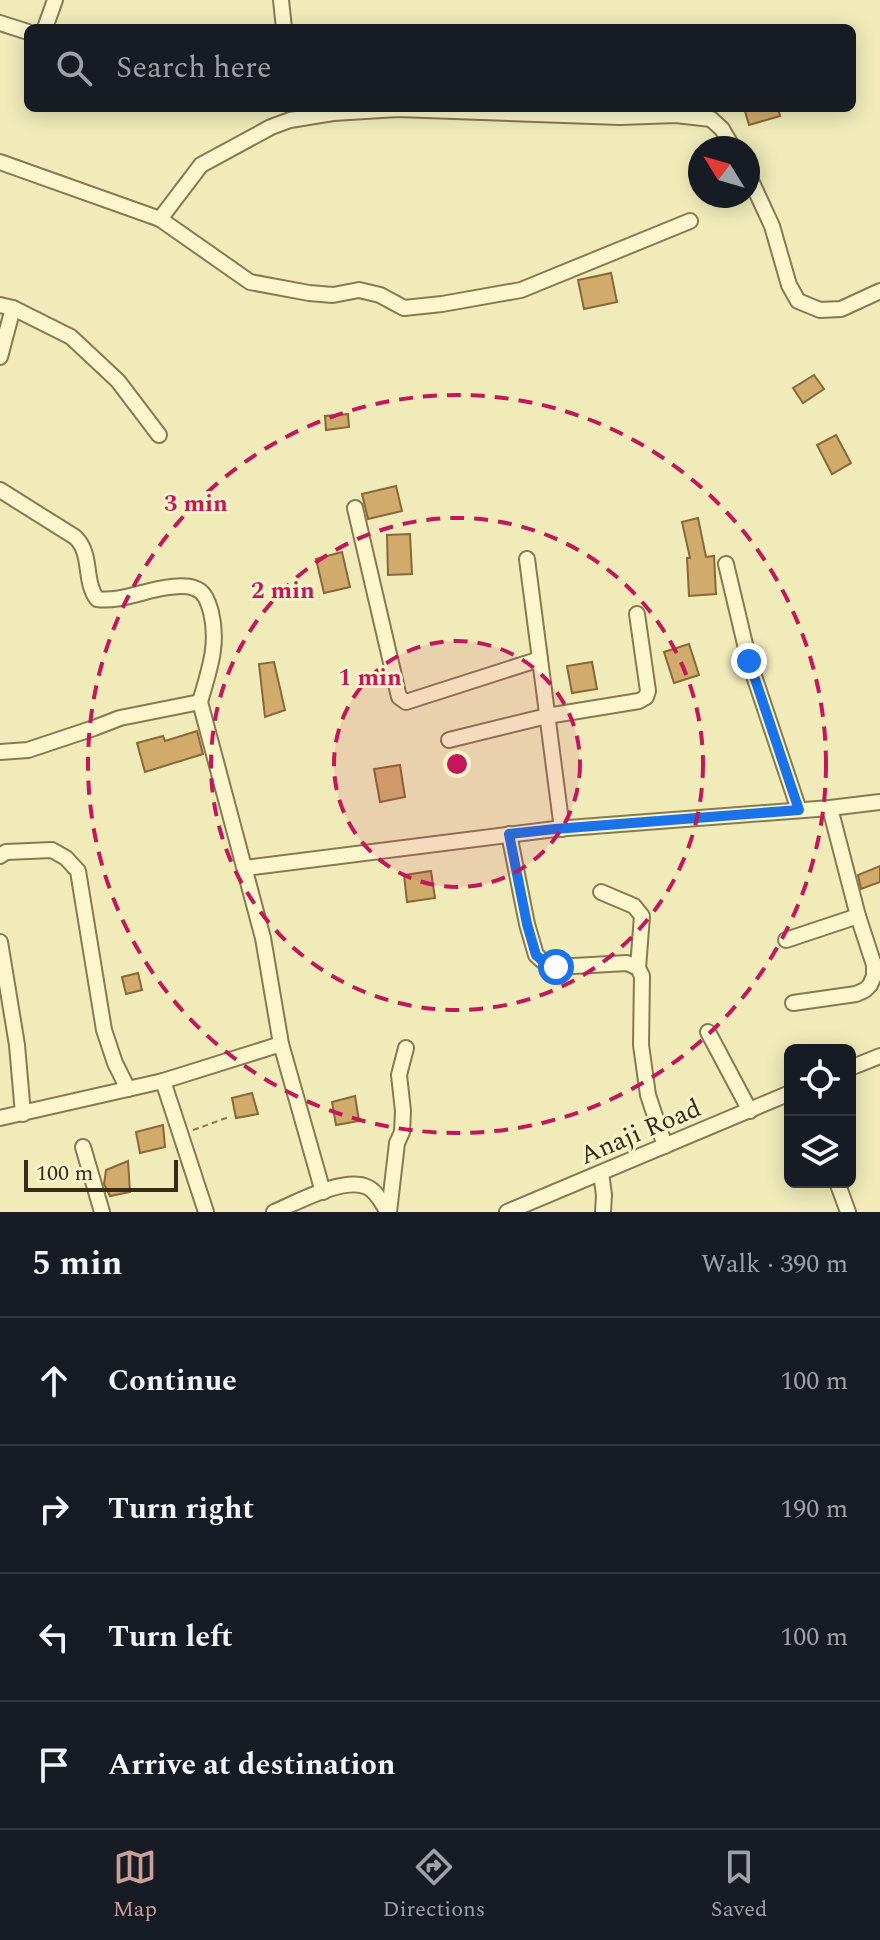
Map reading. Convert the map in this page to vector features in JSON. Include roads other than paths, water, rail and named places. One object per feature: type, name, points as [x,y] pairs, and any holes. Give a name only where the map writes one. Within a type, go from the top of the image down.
[{"type":"street","points":[[46,24],[55,0]]},
{"type":"street","points":[[281,0],[284,24]]},
{"type":"street","points":[[0,23],[24,31]]},
{"type":"street","points":[[160,219],[201,165],[290,120],[349,112]]},
{"type":"street","points":[[620,112],[711,119],[726,136]]},
{"type":"street","points":[[0,162],[160,219],[250,282],[333,295],[359,290],[380,295],[404,308],[521,290],[690,221]]},
{"type":"street","points":[[760,200],[772,226],[789,285],[798,301],[820,310],[841,309],[880,291]]},
{"type":"street","points":[[0,357],[7,306],[71,337],[118,381],[159,435]]},
{"type":"street","points":[[0,490],[82,543],[90,590],[97,599],[108,601],[179,586],[196,588],[208,600],[215,629],[212,659],[200,702],[263,938],[281,1044],[323,1192]]},
{"type":"street","points":[[355,508],[399,697],[406,702],[540,659]]},
{"type":"street","points":[[527,559],[562,829]]},
{"type":"street","points":[[726,564],[749,661],[799,810]]},
{"type":"street","points":[[449,740],[547,716],[639,701],[646,697],[648,691],[637,614]]},
{"type":"street","points":[[0,752],[28,750],[120,718],[200,702]]},
{"type":"street","points":[[245,868],[509,834],[880,802]]},
{"type":"street","points":[[793,1003],[856,994],[870,985],[874,976],[874,965],[830,808]]},
{"type":"street","points":[[509,834],[536,955],[546,964],[556,967],[627,963],[638,968]]},
{"type":"street","points":[[0,856],[6,852],[52,850],[66,858],[78,871],[104,1030],[128,1089]]},
{"type":"street","points":[[601,892],[634,906],[642,916],[638,968],[642,976],[641,1045],[648,1095],[665,1146]]},
{"type":"street","points":[[786,940],[858,916]]},
{"type":"street","points":[[0,942],[17,1045],[23,1114]]},
{"type":"street","points":[[708,1032],[750,1111]]},
{"type":"street","points":[[0,1118],[163,1081],[281,1044]]},
{"type":"street","points":[[388,1212],[397,1143],[402,1132],[399,1075],[406,1048]]},
{"type":"street","points":[[856,1066],[880,1056]]},
{"type":"street","points":[[163,1081],[206,1212]]},
{"type":"street","name":"Anaji Road","points":[[507,1212],[784,1096]]},
{"type":"street","points":[[83,1147],[102,1212]]},
{"type":"street","points":[[601,1173],[603,1212]]},
{"type":"street","points":[[274,1212],[323,1192],[353,1184],[367,1187],[375,1193],[388,1212]]},
{"type":"street","points":[[839,1188],[848,1212]]}]
